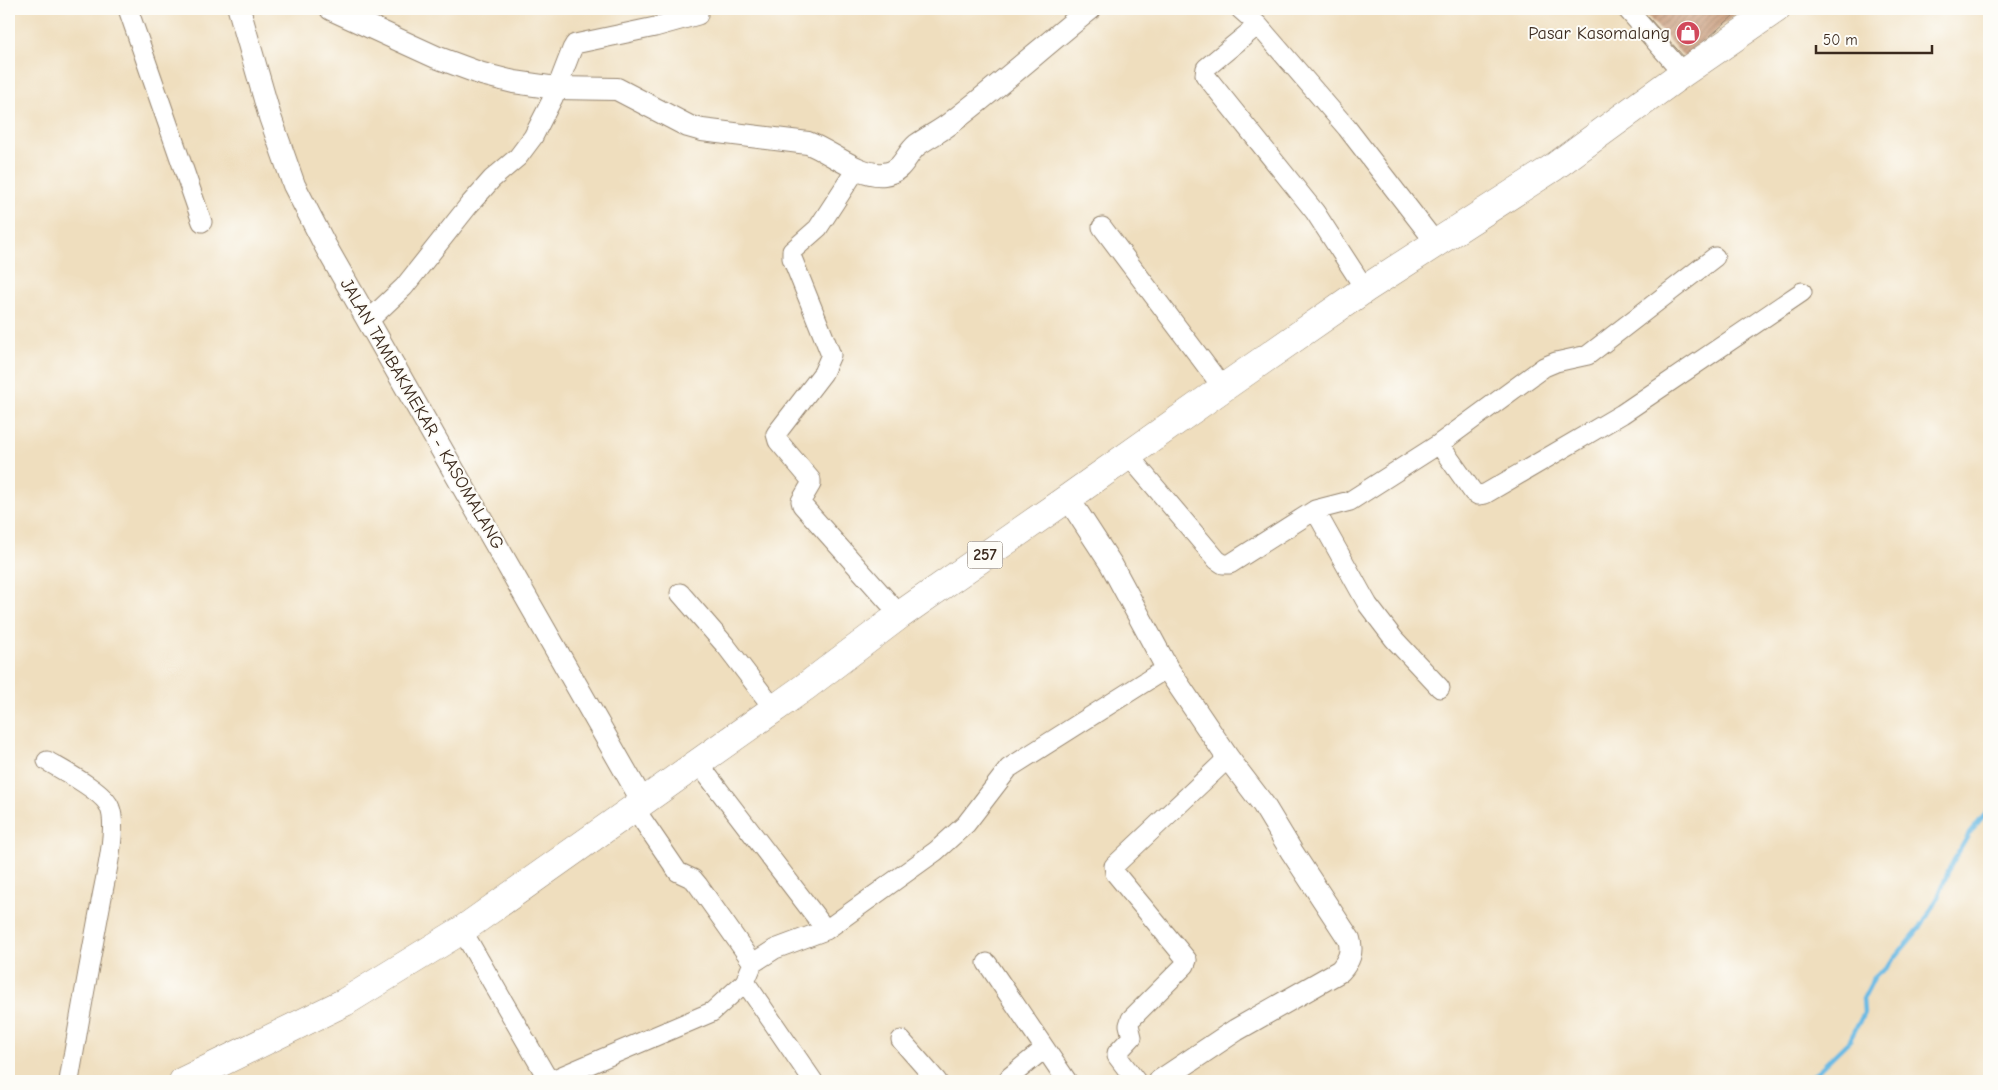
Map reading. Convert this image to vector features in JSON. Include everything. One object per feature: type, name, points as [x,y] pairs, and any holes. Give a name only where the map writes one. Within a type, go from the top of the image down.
[{"type":"main road","name":"257","points":[[183,1081],[345,1002],[462,930],[805,687],[900,615],[1223,388],[1435,242],[1554,167],[1683,73],[1776,9]]},
{"type":"street","points":[[128,9],[202,222]]},
{"type":"street","name":"JALAN TAMBAKMEKAR - KASOMALANG","points":[[239,9],[270,117],[294,185],[326,247],[369,320],[639,806]]},
{"type":"street","points":[[331,9],[436,57],[482,74],[514,82],[556,88],[617,89],[688,126],[702,130],[808,143],[822,148],[857,168],[871,173],[885,174],[899,169],[916,146],[951,123],[1090,9]]},
{"type":"street","points":[[369,320],[404,287],[469,205],[492,179],[518,157],[533,137],[575,44],[655,27],[698,15],[698,9]]},
{"type":"street","points":[[1627,9],[1683,73]]},
{"type":"street","points":[[1365,289],[1315,212],[1205,75],[1206,68],[1249,14],[1347,128],[1435,242]]},
{"type":"street","points":[[857,168],[824,222],[792,251],[792,258],[831,355],[823,373],[776,434],[778,441],[811,480],[811,484],[801,501],[802,505],[900,615]]},
{"type":"street","points":[[1102,227],[1223,388]]},
{"type":"street","points":[[1128,455],[1217,560],[1223,564],[1230,564],[1315,510],[1350,501],[1439,444],[1544,368],[1556,362],[1588,355],[1715,257]]},
{"type":"street","points":[[1439,444],[1473,492],[1484,494],[1622,414],[1802,292]]},
{"type":"street","points":[[1068,498],[1111,564],[1168,668],[1228,758],[1263,804],[1318,894],[1349,939],[1352,948],[1347,964],[1340,971],[1236,1030],[1160,1081]]},
{"type":"street","points":[[1315,510],[1371,610],[1394,639],[1440,688]]},
{"type":"street","points":[[680,593],[726,646],[774,708]]},
{"type":"street","points":[[462,930],[549,1081],[684,1023],[699,1019],[723,1003],[745,982],[753,963],[775,949],[826,930],[950,839],[966,824],[1009,768],[1168,668]]},
{"type":"street","points":[[1136,1081],[1117,1056],[1117,1052],[1132,1037],[1129,1025],[1131,1019],[1186,965],[1187,960],[1115,873],[1114,866],[1228,758]]},
{"type":"street","points":[[47,761],[89,786],[101,796],[110,806],[113,818],[107,864],[69,1081]]},
{"type":"street","points":[[698,763],[826,930]]},
{"type":"street","points":[[639,806],[678,872],[692,879],[698,885],[753,963]]},
{"type":"street","points":[[987,963],[1067,1081]]},
{"type":"street","points":[[745,982],[813,1081]]},
{"type":"street","points":[[902,1040],[937,1081]]},
{"type":"street","points":[[1011,1081],[1009,1078],[1011,1076],[1044,1049]]},
{"type":"building","name":"Pasar Kasomalang","points":[[1641,9],[1741,9],[1685,58]]},
{"type":"waterway","points":[[1804,1081],[1820,1069],[1850,1040],[1864,1013],[1863,999],[1875,976],[1886,968],[1923,924],[1938,897],[1950,867],[1969,834],[1989,810]]},
{"type":"place","name":"Pasar Kasomalang","points":[[1688,33]]}]
